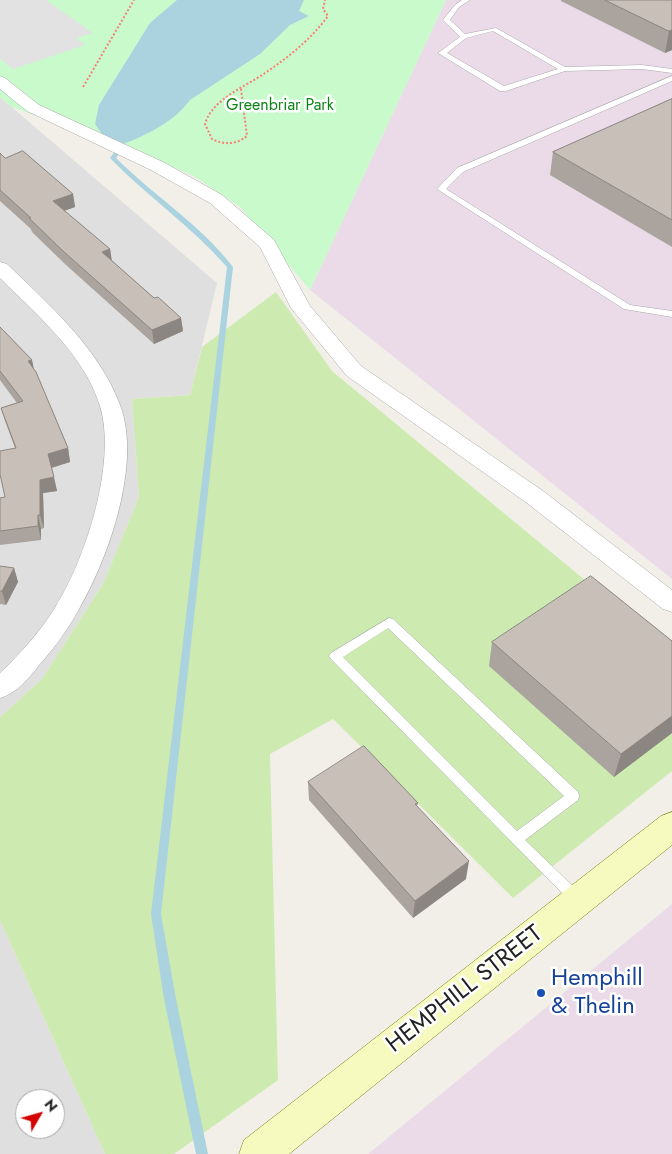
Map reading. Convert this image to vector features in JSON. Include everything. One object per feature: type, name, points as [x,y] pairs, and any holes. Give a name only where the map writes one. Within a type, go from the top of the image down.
[{"type":"main road","name":"HEMPHILL STREET","points":[[264,1149],[672,826]]},
{"type":"street","points":[[0,81],[33,108],[157,166],[216,199],[268,244],[301,308],[354,371],[535,497],[672,603]]},
{"type":"street","points":[[0,268],[68,335],[103,389],[111,407],[116,438],[115,466],[101,534],[70,605],[16,676],[0,688]]},
{"type":"lane","points":[[464,36],[446,20],[457,6],[467,0]]},
{"type":"lane","points":[[564,69],[494,29],[464,36],[442,53],[503,88],[564,69],[642,67],[672,71]]},
{"type":"lane","points":[[672,78],[460,170],[441,189],[627,307],[672,314]]},
{"type":"lane","points":[[516,839],[572,796],[389,622],[335,656],[516,839],[578,900]]},
{"type":"path","points":[[83,87],[134,0]]},
{"type":"path","points":[[241,89],[247,136],[234,143],[222,143],[212,140],[209,137],[205,120],[226,98],[264,74],[304,42],[328,16],[323,9],[325,0]]},
{"type":"shaded area","points":[[0,0],[46,0],[93,33],[76,38],[85,45],[13,69],[0,59]]},
{"type":"shaded area","points":[[446,0],[672,0],[672,579],[310,290]]},
{"type":"shaded area","points":[[0,97],[217,283],[190,395],[132,399],[139,497],[103,584],[42,679],[0,717]]},
{"type":"shaded area","points":[[672,904],[672,1154],[368,1154]]},
{"type":"shaded area","points":[[0,920],[105,1154],[0,1154]]},
{"type":"green space","name":"Greenbriar Park","points":[[0,0],[446,0],[310,290],[240,207],[192,175],[146,156],[12,107],[0,97]]},
{"type":"green space","points":[[276,292],[332,371],[672,652],[672,771],[513,898],[333,719],[270,754],[278,1080],[174,1154],[105,1154],[0,920],[0,717],[42,679],[103,584],[139,497],[132,399],[190,395],[202,347]]},
{"type":"water","points":[[177,0],[304,0],[299,11],[309,16],[290,25],[260,54],[190,100],[169,121],[151,132],[123,144],[102,134],[95,124],[99,105],[150,23]]},
{"type":"building","points":[[605,0],[672,0],[672,30],[669,31]]},
{"type":"building","points":[[672,99],[672,220],[553,152]]},
{"type":"building","points":[[23,151],[73,194],[53,201],[110,249],[102,252],[154,298],[158,297],[181,318],[152,330],[63,251],[0,190],[0,153],[5,158]]},
{"type":"building","points":[[0,327],[32,360],[28,361],[36,372],[68,448],[48,454],[54,477],[40,480],[40,515],[38,515],[38,526],[0,531],[0,498],[5,497],[0,474],[0,451],[16,448],[1,408],[23,401],[0,371]]},
{"type":"building","points":[[0,566],[14,568],[2,591],[0,591]]},
{"type":"building","points":[[591,576],[672,641],[672,716],[621,754],[492,642]]},
{"type":"building","points":[[364,746],[469,861],[415,901],[308,782]]},
{"type":"waterway","points":[[123,144],[113,158],[142,186],[203,238],[230,267],[156,914],[170,999],[202,1154]]},
{"type":"place","name":"Hemphill & Thelin","points":[[541,993]]}]
